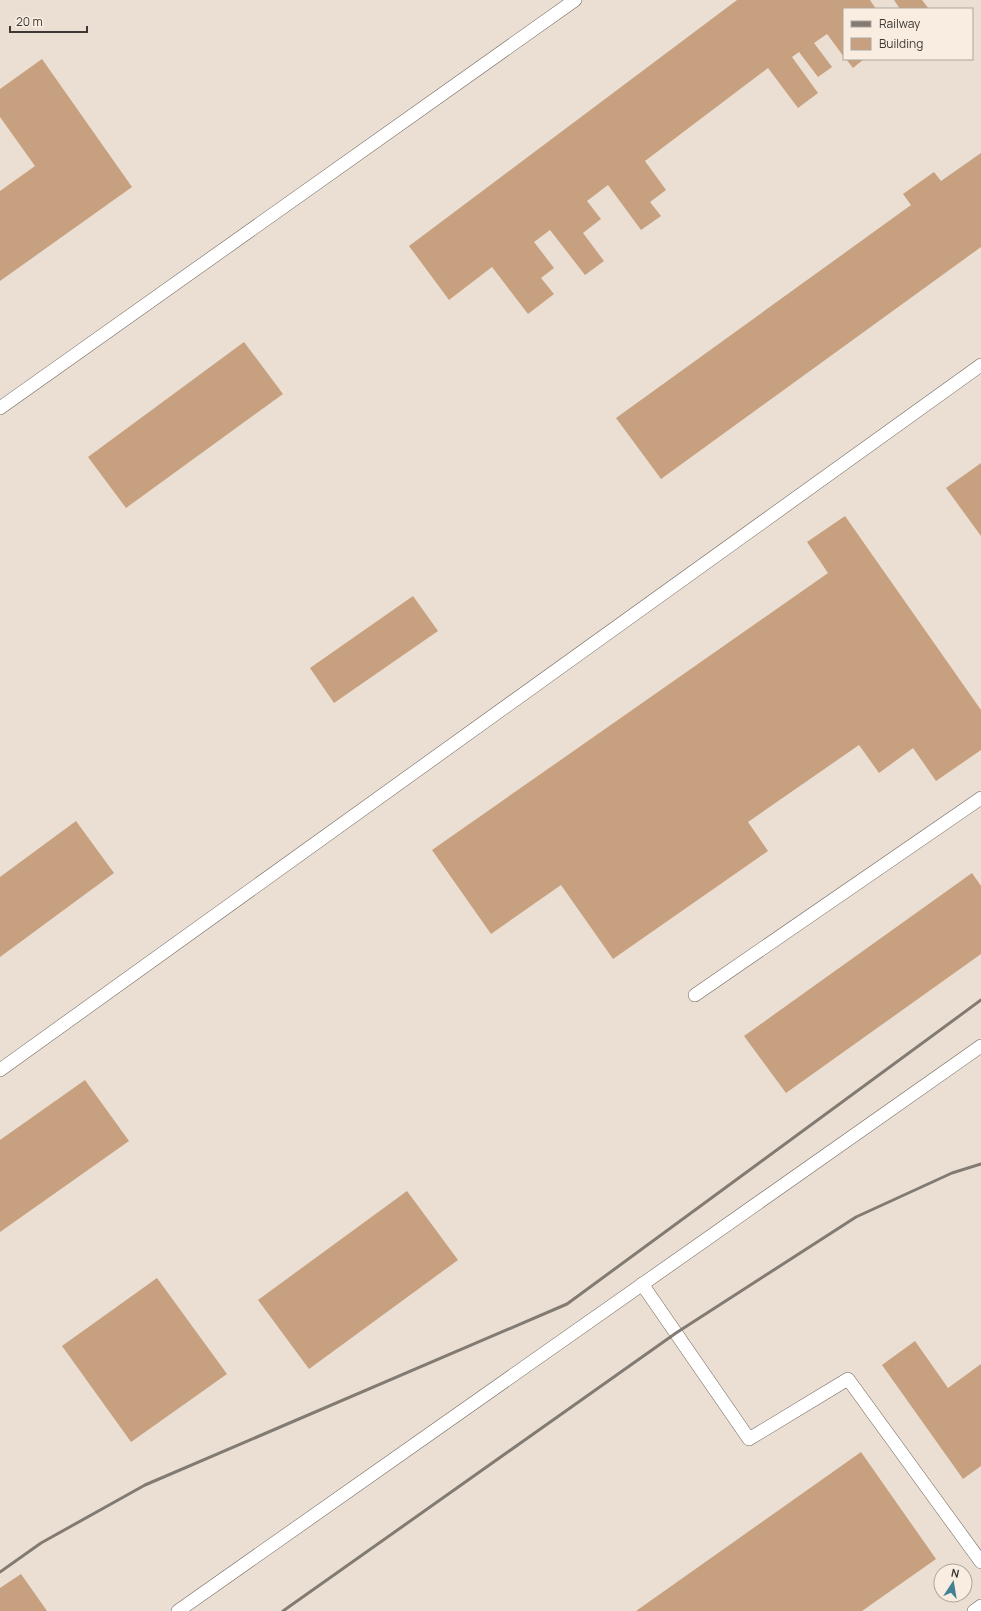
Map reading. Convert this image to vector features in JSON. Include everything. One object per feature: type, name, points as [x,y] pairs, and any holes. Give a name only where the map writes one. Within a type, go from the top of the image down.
[{"type":"lane","points":[[0,408],[575,0]]},
{"type":"lane","points":[[0,1070],[981,365]]},
{"type":"lane","points":[[695,995],[981,798]]},
{"type":"lane","points":[[178,1611],[981,1046]]},
{"type":"lane","points":[[642,1284],[749,1439],[848,1379],[981,1562]]},
{"type":"lane","points":[[974,1611],[981,1606]]},
{"type":"building","points":[[737,0],[870,0],[875,8],[843,8],[843,56],[827,34],[814,43],[832,67],[818,77],[799,52],[792,57],[818,93],[798,108],[768,68],[645,161],[666,190],[650,202],[661,216],[641,230],[608,185],[587,201],[601,219],[583,233],[604,261],[585,275],[550,230],[534,242],[554,268],[541,278],[554,294],[528,314],[492,267],[449,300],[409,246]]},
{"type":"building","points":[[894,0],[922,0],[928,8],[899,8]]},
{"type":"building","points":[[42,59],[132,187],[0,281],[0,191],[35,166],[0,117],[0,89]]},
{"type":"building","points":[[847,60],[863,60],[853,68]]},
{"type":"building","points":[[981,153],[981,247],[661,479],[616,418],[911,205],[903,194],[934,172],[941,181]]},
{"type":"building","points":[[244,342],[283,394],[126,508],[88,457]]},
{"type":"building","points":[[981,463],[981,536],[946,488]]},
{"type":"building","points":[[845,516],[981,710],[981,750],[936,781],[913,748],[879,773],[859,745],[748,822],[768,851],[613,959],[561,885],[491,934],[432,850],[828,573],[807,542]]},
{"type":"building","points":[[413,596],[438,631],[334,703],[310,668]]},
{"type":"building","points":[[76,821],[114,873],[0,957],[0,877]]},
{"type":"building","points":[[972,873],[981,886],[981,954],[786,1093],[744,1036]]},
{"type":"building","points":[[85,1080],[129,1141],[0,1232],[0,1140]]},
{"type":"building","points":[[407,1191],[458,1260],[309,1369],[258,1300]]},
{"type":"building","points":[[157,1278],[227,1374],[131,1442],[62,1346]]},
{"type":"building","points":[[915,1341],[948,1388],[981,1364],[981,1466],[963,1479],[882,1365]]},
{"type":"building","points":[[861,1452],[936,1559],[862,1611],[636,1611]]},
{"type":"building","points":[[21,1574],[47,1611],[0,1611],[0,1588]]},
{"type":"railway","points":[[0,1572],[41,1543],[145,1485],[567,1304],[981,1000]]},
{"type":"railway","points":[[283,1611],[676,1333],[856,1217],[952,1173],[981,1164]]}]
